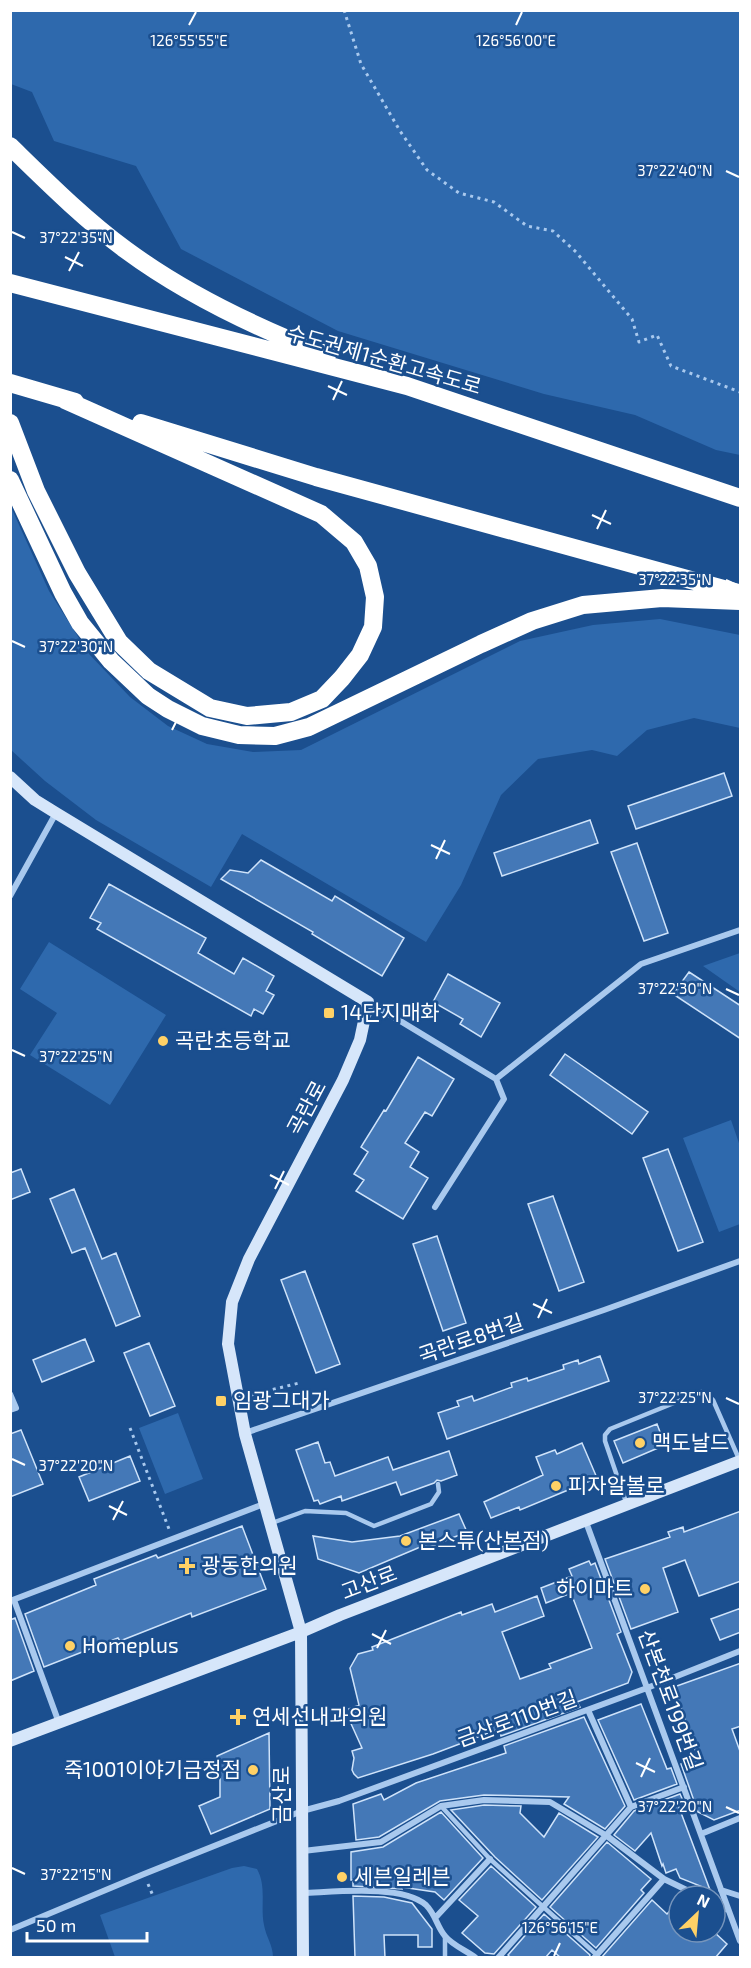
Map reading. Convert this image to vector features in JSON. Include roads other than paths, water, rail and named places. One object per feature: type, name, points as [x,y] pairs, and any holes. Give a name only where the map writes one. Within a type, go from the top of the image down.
[{"type":"highway","points":[[10,146],[56,191],[125,250],[206,302],[297,343],[407,386]]},
{"type":"highway","name":"수도권제1순환고속도로","points":[[16,284],[407,386],[741,498]]},
{"type":"highway","points":[[10,383],[316,477],[741,594]]},
{"type":"highway","points":[[10,423],[36,491],[77,573],[119,642],[149,671],[210,708],[247,716],[291,712],[322,699],[360,655],[373,627],[375,597],[368,566],[354,542],[321,514],[65,400]]},
{"type":"highway","points":[[10,480],[63,593],[80,623],[111,661],[148,696],[168,709],[202,726],[239,735],[275,736],[309,727],[491,639],[532,621],[583,605],[662,598],[741,601]]},
{"type":"street","points":[[10,777],[35,800],[496,1079],[504,1099],[435,1207]]},
{"type":"street","points":[[10,896],[56,813]]},
{"type":"street","points":[[496,1079],[641,964],[741,930]]},
{"type":"street","name":"곡란로","points":[[301,1632],[245,1434],[228,1344],[232,1302],[249,1258],[343,1080],[360,1040],[368,1002]]},
{"type":"street","name":"곡란로8번길","points":[[245,1434],[604,1311],[741,1261]]},
{"type":"street","points":[[10,1394],[16,1408],[10,1410]]},
{"type":"street","name":"고산로","points":[[10,1741],[301,1632],[740,1461]]},
{"type":"street","points":[[59,1723],[12,1601],[264,1504]]},
{"type":"street","name":"산본천로199번길","points":[[586,1522],[719,1884]]},
{"type":"street","name":"금산로","points":[[301,1632],[303,1958]]},
{"type":"street","name":"금산로110번길","points":[[10,1930],[302,1811],[339,1801],[647,1688],[741,1651]]},
{"type":"street","points":[[588,1710],[631,1807]]},
{"type":"street","points":[[498,1958],[631,1807],[684,1787]]},
{"type":"street","points":[[302,1851],[381,1842],[441,1806],[484,1800],[550,1803],[607,1836],[664,1880],[673,1884]]},
{"type":"street","points":[[701,1834],[741,1818]]},
{"type":"street","points":[[436,1917],[490,1858]]},
{"type":"street","points":[[595,1956],[664,1880]]},
{"type":"street","points":[[303,1893],[391,1891],[416,1898],[426,1905],[436,1917],[445,1936],[476,1958]]},
{"type":"street","name":"산본천로199번길","points":[[727,1905],[741,1941]]},
{"type":"lane","points":[[628,1506],[605,1441],[605,1435],[610,1429],[701,1392],[713,1400],[740,1461]]},
{"type":"lane","points":[[270,1524],[305,1511],[346,1513],[374,1526],[431,1504],[439,1492],[438,1484]]},
{"type":"lane","points":[[441,1806],[490,1858],[595,1956]]},
{"type":"lane","points":[[445,1936],[445,1958]]},
{"type":"place","name":"14단지매화","points":[[329,1013]]},
{"type":"place","name":"곡란초등학교","points":[[163,1041]]},
{"type":"place","name":"임광그대가","points":[[221,1401]]},
{"type":"place","name":"맥도날드","points":[[640,1443]]},
{"type":"place","name":"피자알볼로","points":[[556,1486]]},
{"type":"place","name":"본스튜(산본점)","points":[[406,1541]]},
{"type":"place","name":"광동한의원","points":[[187,1566]]},
{"type":"place","name":"하이마트","points":[[645,1589]]},
{"type":"place","name":"Homeplus","points":[[70,1646]]},
{"type":"place","name":"연세선내과의원","points":[[238,1717]]},
{"type":"place","name":"죽1001이야기금정점","points":[[253,1770]]},
{"type":"place","name":"세븐일레븐","points":[[342,1877]]}]
